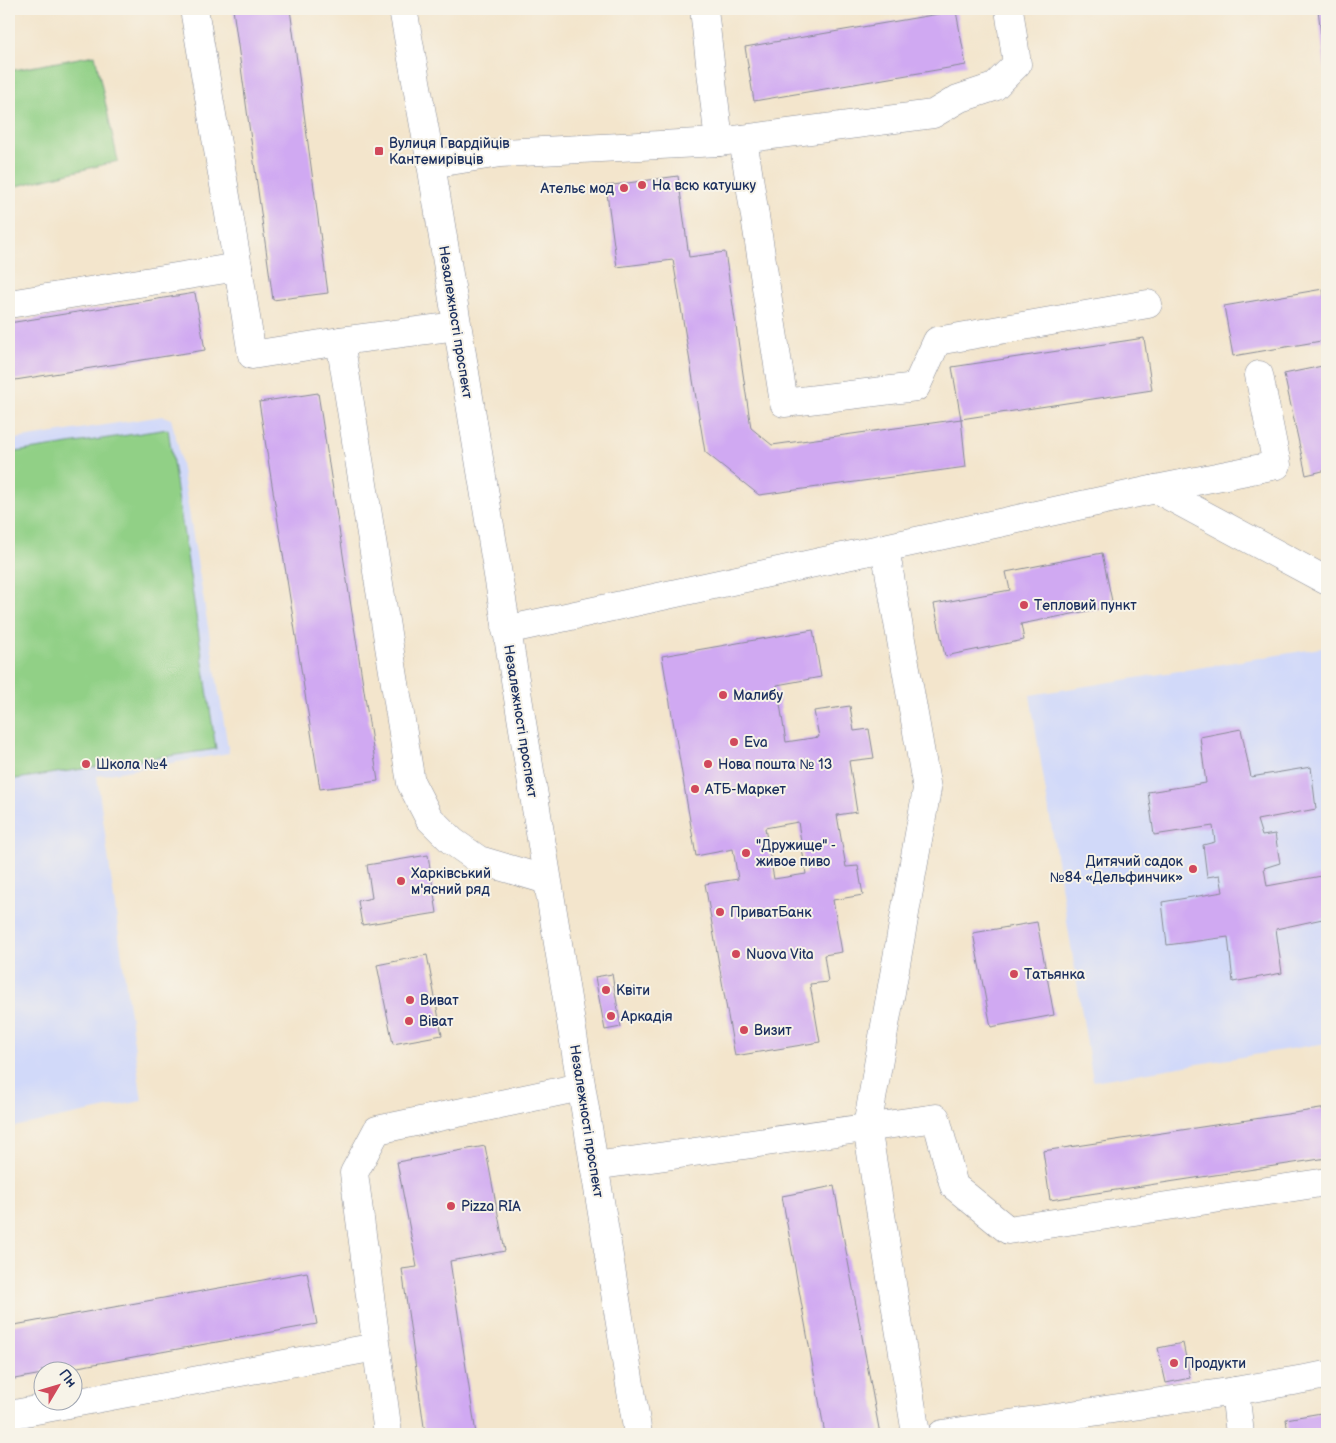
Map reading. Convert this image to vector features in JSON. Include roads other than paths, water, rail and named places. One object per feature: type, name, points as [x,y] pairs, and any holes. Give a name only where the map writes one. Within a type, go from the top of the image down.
[{"type":"street","points":[[194,9],[252,355],[340,341],[457,326]]},
{"type":"street","name":"Незалежності проспект","points":[[403,9],[431,164],[638,1434]]},
{"type":"street","points":[[704,9],[784,402],[916,387],[937,340],[1148,304]]},
{"type":"street","points":[[431,164],[500,152],[731,140],[934,114],[958,99],[994,87],[1017,64],[1009,9]]},
{"type":"street","points":[[9,304],[238,267]]},
{"type":"street","points":[[340,341],[411,783],[430,818],[452,840],[479,860],[547,880]]},
{"type":"street","points":[[506,630],[1156,489],[1277,465],[1259,375]]},
{"type":"street","points":[[1156,489],[1327,581]]},
{"type":"street","points":[[885,548],[926,789],[867,1127],[916,1434]]},
{"type":"street","points":[[388,1434],[354,1173],[377,1130],[581,1087]]},
{"type":"street","points":[[594,1166],[936,1118],[954,1186],[1008,1230],[1327,1182]]},
{"type":"street","points":[[9,1415],[376,1347]]},
{"type":"street","points":[[942,1434],[1327,1375]]},
{"type":"street","points":[[1236,1390],[1240,1434]]},
{"type":"place","name":"Вулиця Гвардійців Кантемирівців","points":[[379,151]]},
{"type":"place","name":"На всю катушку","points":[[642,185]]},
{"type":"place","name":"Ательє мод","points":[[624,188]]},
{"type":"place","name":"Тепловий пункт","points":[[1024,605]]},
{"type":"place","name":"Малибу","points":[[723,695]]},
{"type":"place","name":"Eva","points":[[734,742]]},
{"type":"place","name":"Школа №4","points":[[86,764]]},
{"type":"place","name":"Нова пошта № 13","points":[[708,764]]},
{"type":"place","name":"АТБ-Маркет","points":[[695,789]]},
{"type":"place","name":"\"Дружище\" - живое пиво","points":[[746,853]]},
{"type":"place","name":"Дитячий садок №84 «Дельфинчик»","points":[[1193,869]]},
{"type":"place","name":"Харківський м'ясний ряд","points":[[401,881]]},
{"type":"place","name":"ПриватБанк","points":[[720,912]]},
{"type":"place","name":"Nuova Vita","points":[[736,954]]},
{"type":"place","name":"Татьянка","points":[[1014,974]]},
{"type":"place","name":"Квіти","points":[[606,990]]},
{"type":"place","name":"Виват","points":[[410,1000]]},
{"type":"place","name":"Аркадія","points":[[611,1016]]},
{"type":"place","name":"Віват","points":[[409,1021]]},
{"type":"place","name":"Визит","points":[[744,1030]]},
{"type":"place","name":"Pizza RIA","points":[[451,1206]]},
{"type":"place","name":"Продукти","points":[[1174,1363]]}]
